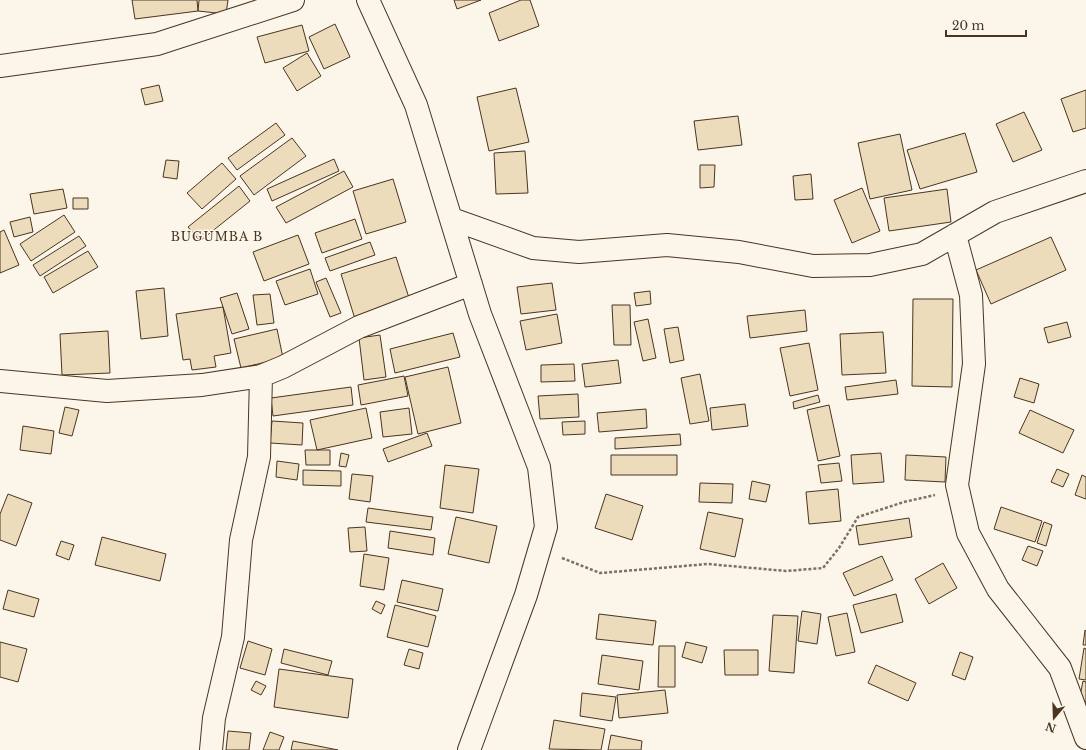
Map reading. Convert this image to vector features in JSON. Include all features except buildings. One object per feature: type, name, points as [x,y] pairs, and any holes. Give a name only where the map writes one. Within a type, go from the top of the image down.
[{"type":"street","points":[[0,66],[157,44],[294,0]]},
{"type":"street","points":[[368,0],[416,105],[480,314],[539,467],[546,527],[526,595],[469,750]]},
{"type":"street","points":[[452,219],[533,248],[579,252],[667,245],[739,252],[813,266],[870,265],[922,254],[995,212],[1086,181]]},
{"type":"street","points":[[955,235],[971,295],[974,364],[957,485],[968,533],[998,589],[1060,668],[1086,738]]},
{"type":"street","points":[[0,381],[107,390],[202,385],[261,376],[283,367],[359,327],[471,284]]},
{"type":"street","points":[[211,750],[214,718],[233,638],[241,540],[259,457],[261,376]]},
{"type":"path","points":[[539,549],[600,573],[708,564],[786,571],[823,568],[858,517],[904,502],[958,490]]},
{"type":"district","name":"BUGUMBA B","points":[[217,237]]}]
